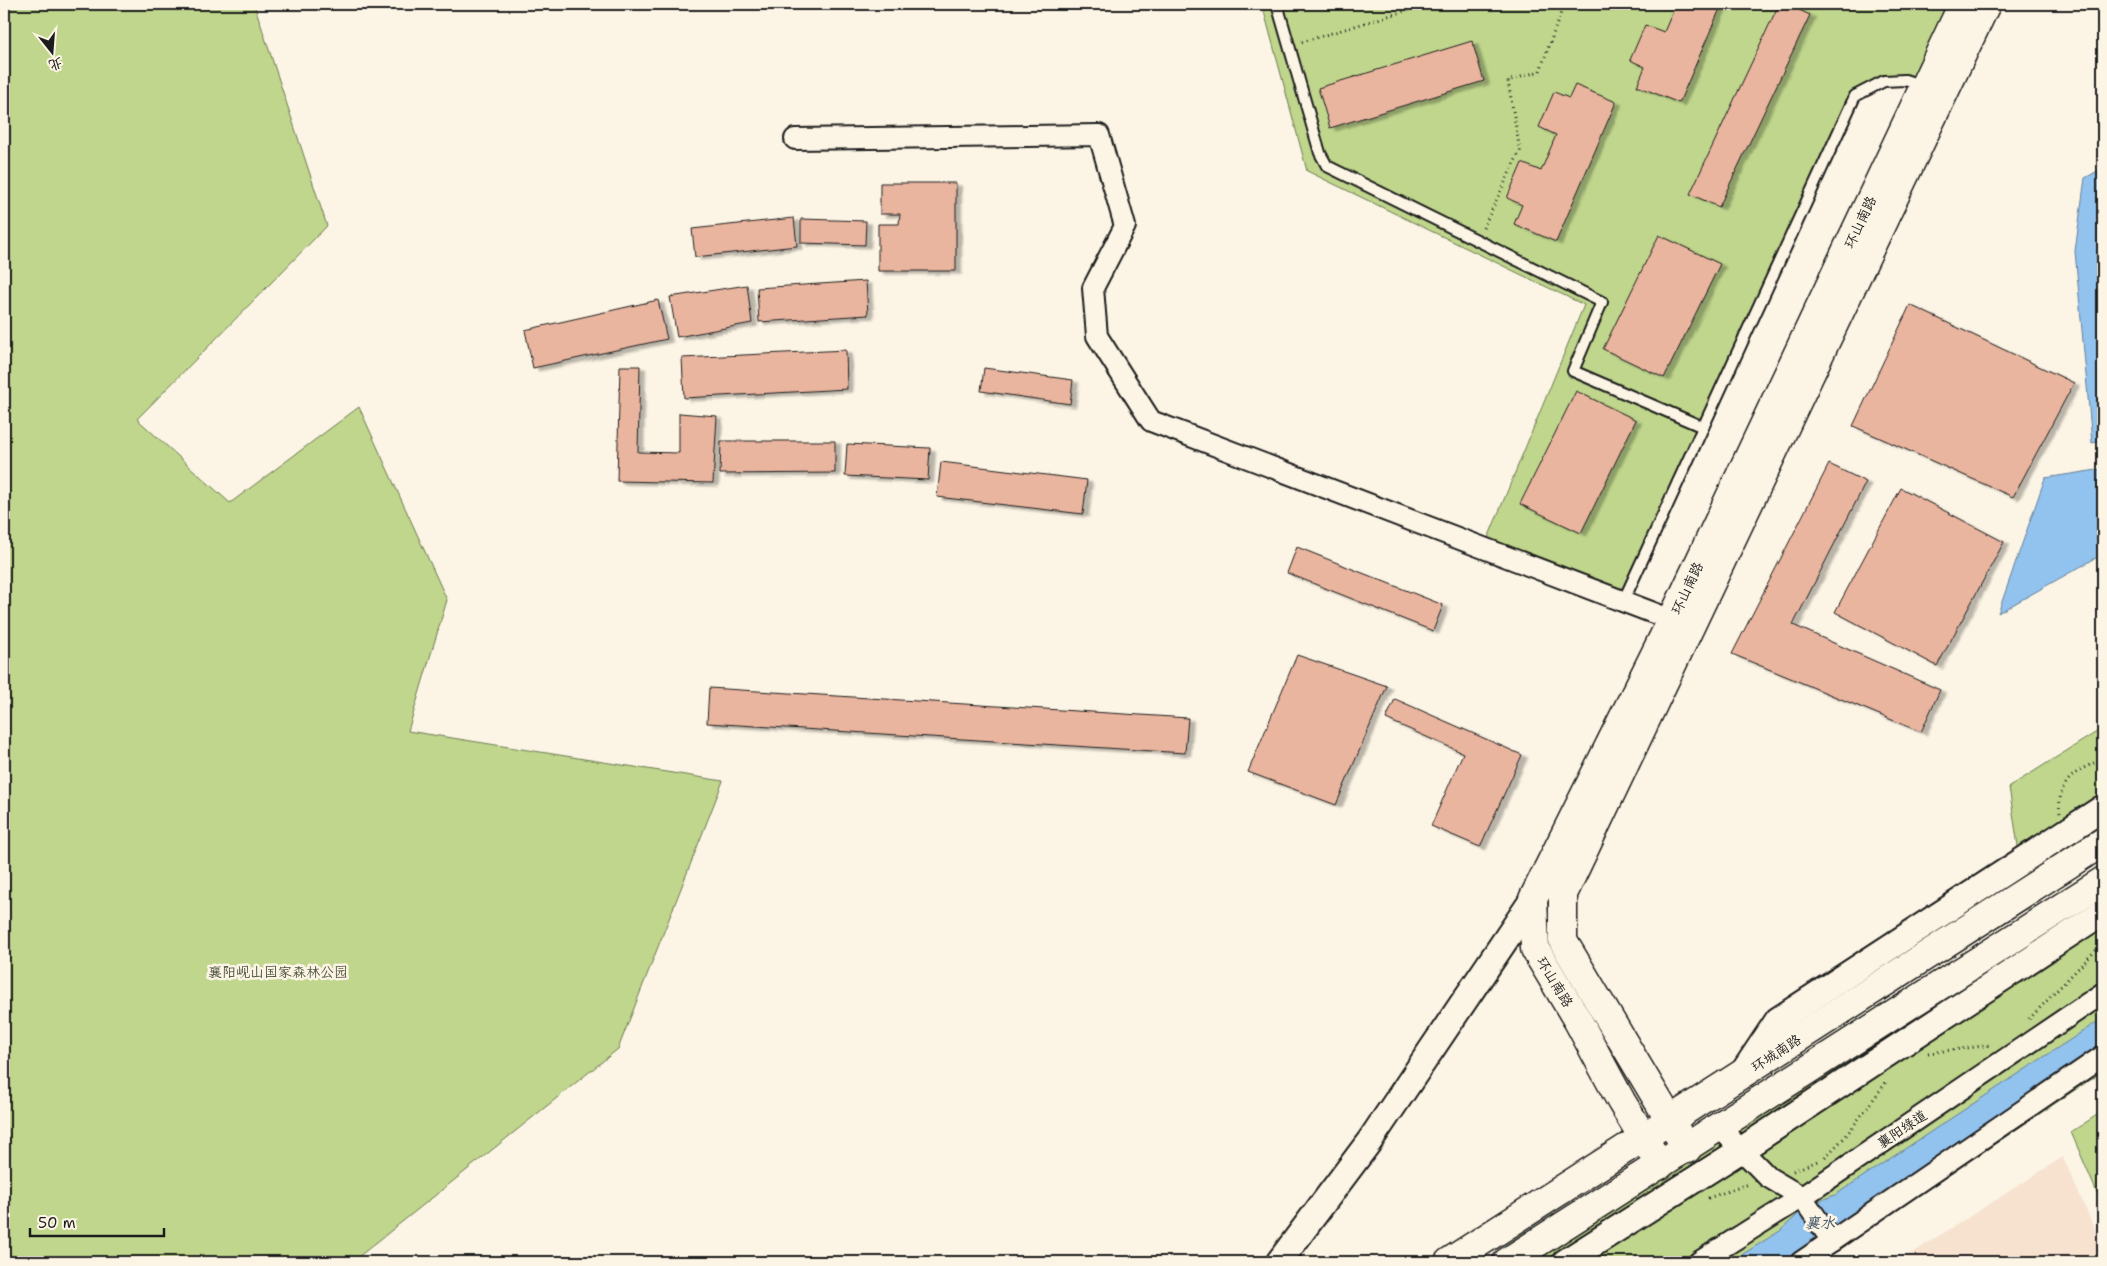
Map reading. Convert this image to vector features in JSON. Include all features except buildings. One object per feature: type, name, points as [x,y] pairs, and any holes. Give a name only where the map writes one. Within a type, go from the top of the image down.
[{"type":"main road","name":"环山南路","points":[[1660,1165],[1536,949],[1533,899],[1672,620],[1963,4]]},
{"type":"main road","name":"环山南路","points":[[1686,1149],[1564,941],[1564,894],[1986,4]]},
{"type":"main road","name":"环城南路","points":[[1449,1262],[2103,842]]},
{"type":"main road","points":[[1507,1262],[1720,1128],[2103,881]]},
{"type":"street","points":[[795,139],[1099,136],[1125,226],[1093,288],[1097,336],[1151,421],[1672,620]]},
{"type":"street","points":[[1742,1075],[1778,1020],[2103,808]]},
{"type":"street","points":[[1279,1262],[1368,1142],[1533,899]]},
{"type":"street","points":[[1565,1262],[1741,1150],[2103,912]]},
{"type":"street","name":"襄阳绿道","points":[[1699,1262],[1802,1197],[2103,993]]},
{"type":"street","points":[[1801,1262],[2103,1056]]},
{"type":"street","points":[[1720,1128],[1768,1177],[1802,1197],[1831,1240]]},
{"type":"lane","points":[[1277,4],[1320,153],[1327,166],[1602,302],[1573,371],[1703,427]]},
{"type":"lane","points":[[1623,602],[1855,96],[1884,81],[1905,80],[1924,86]]},
{"type":"path","points":[[1289,46],[1421,5],[1432,4]]},
{"type":"path","points":[[1477,240],[1520,151],[1508,81],[1540,70],[1564,4]]},
{"type":"path","points":[[2064,834],[2059,810],[2060,791],[2075,772],[2103,761]]},
{"type":"path","points":[[2022,1026],[2103,943]]},
{"type":"path","points":[[1927,1053],[1992,1045]]},
{"type":"path","points":[[1702,1200],[1768,1177],[1803,1169],[1824,1158],[1845,1137],[1891,1076]]},
{"type":"shaded area","points":[[2063,1157],[2103,1248],[2103,1262],[1898,1262]]},
{"type":"green space","name":"襄阳岘山国家森林公园","points":[[4,4],[254,4],[327,226],[137,419],[230,503],[359,407],[447,600],[408,731],[723,781],[618,1049],[352,1262],[4,1262]]},
{"type":"green space","points":[[1262,4],[1963,4],[1924,86],[1884,81],[1855,96],[1623,602],[1484,548],[1584,305],[1307,171]]},
{"type":"green space","points":[[2103,728],[2103,842],[2025,892],[2009,787]]},
{"type":"green space","points":[[2103,881],[2103,1071],[1820,1262],[1507,1262]]},
{"type":"green space","points":[[2103,1111],[2103,1207],[2071,1132]]},
{"type":"water","points":[[2103,168],[2103,441],[2092,443],[2075,251],[2085,178]]},
{"type":"water","points":[[2103,469],[2103,554],[1998,613],[2045,478]]},
{"type":"water","name":"襄水","points":[[2103,1018],[2103,1055],[1795,1257],[1787,1262],[1730,1262],[1780,1231],[1808,1205],[1835,1195]]}]
